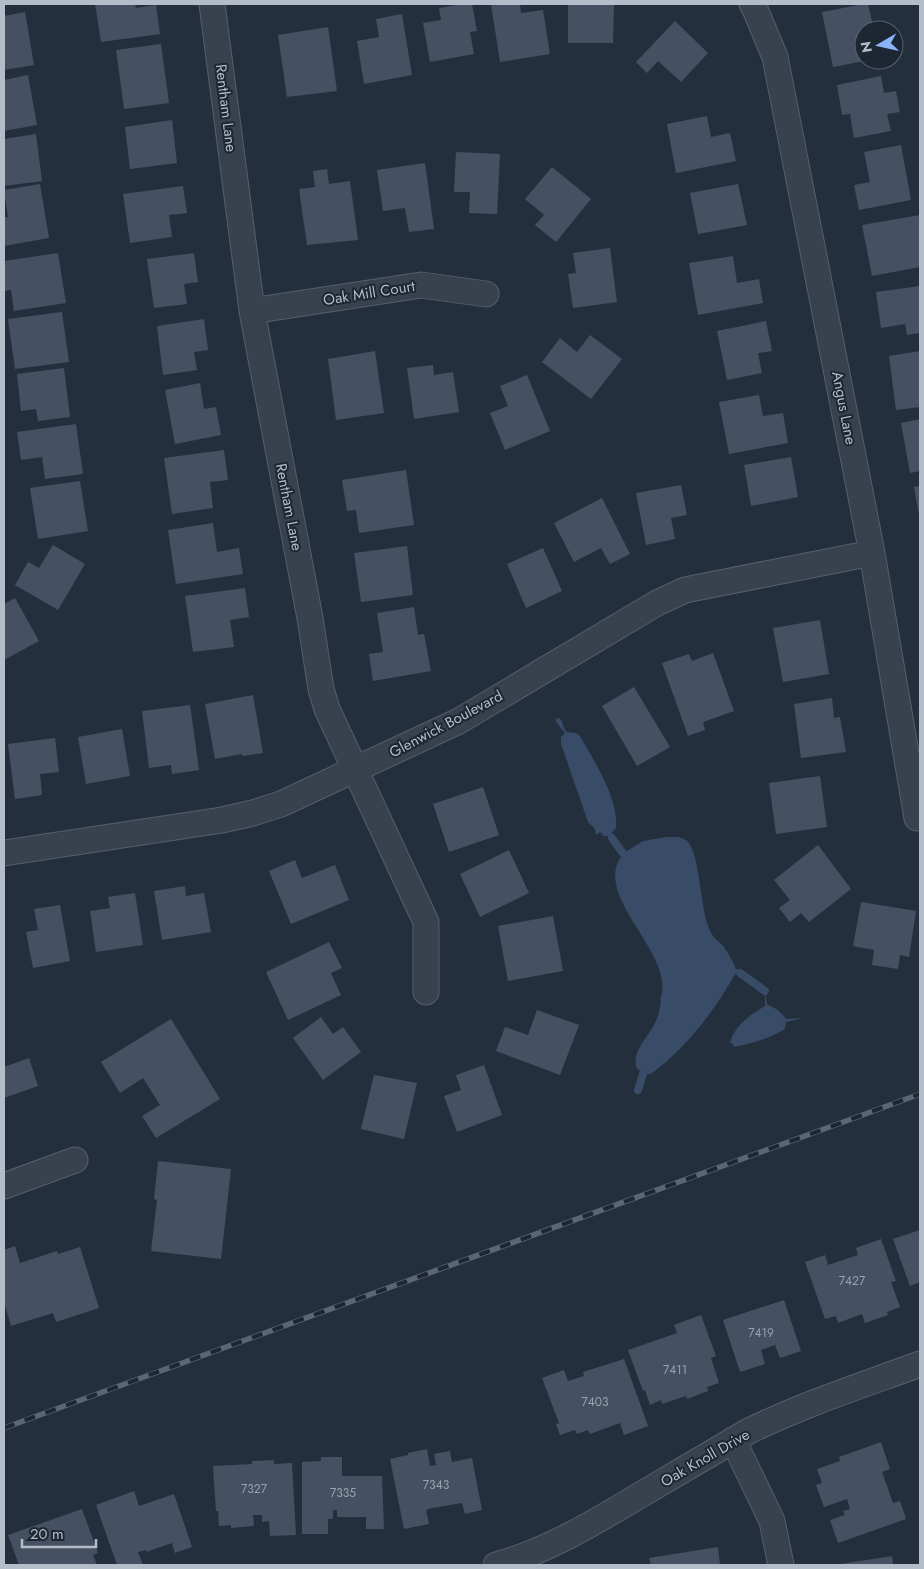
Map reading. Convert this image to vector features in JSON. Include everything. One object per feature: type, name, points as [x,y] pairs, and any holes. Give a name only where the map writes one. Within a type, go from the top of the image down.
[{"type":"street","name":"Rentham Lane","points":[[212,4],[252,311],[310,618],[320,689],[355,770],[426,922],[426,992]]},
{"type":"street","name":"Angus Lane","points":[[752,4],[756,9],[775,57],[872,552],[916,818]]},
{"type":"street","name":"Oak Mill Court","points":[[252,311],[421,285],[486,294]]},
{"type":"street","name":"Glenwick Boulevard","points":[[4,854],[222,820],[288,801],[459,721],[657,603],[685,590],[872,552]]},
{"type":"street","points":[[4,1186],[75,1160]]},
{"type":"street","name":"Oak Knoll Drive","points":[[496,1565],[526,1555],[565,1538],[766,1422],[920,1364]]},
{"type":"street","points":[[733,1440],[772,1522],[781,1565]]},
{"type":"water","points":[[559,718],[567,732],[576,733],[580,736],[610,793],[616,817],[616,828],[612,832],[612,839],[610,836],[604,836],[600,832],[596,835],[595,829],[588,822],[561,744],[561,737],[565,733],[556,722],[556,719]]},
{"type":"water","points":[[667,837],[684,839],[691,846],[709,928],[713,936],[727,951],[736,969],[740,970],[741,976],[735,974],[718,1002],[688,1041],[664,1064],[651,1074],[648,1074],[637,1069],[636,1057],[640,1046],[653,1027],[657,1017],[661,1004],[662,982],[657,964],[625,907],[617,888],[616,870],[623,854],[622,852],[624,853],[643,841]]},
{"type":"water","points":[[765,991],[767,1005],[778,1010],[786,1019],[803,1018],[786,1022],[785,1029],[773,1035],[734,1047],[730,1043],[735,1031],[748,1017],[765,1006]]},
{"type":"building","points":[[95,4],[135,4],[136,8],[156,5],[160,34],[101,42]]},
{"type":"building","points":[[472,4],[477,31],[470,32],[474,54],[430,62],[423,23],[441,20],[439,8]]},
{"type":"building","points":[[491,4],[520,4],[521,13],[543,10],[550,54],[500,62]]},
{"type":"building","points":[[568,4],[614,4],[613,43],[568,43]]},
{"type":"building","points":[[868,4],[872,20],[854,20],[854,63],[833,67],[822,12]]},
{"type":"building","points":[[25,12],[34,65],[4,70],[4,16]]},
{"type":"building","points":[[402,14],[412,75],[364,84],[357,41],[379,37],[376,19]]},
{"type":"building","points":[[675,21],[708,53],[681,82],[658,61],[647,73],[636,62]]},
{"type":"building","points":[[328,27],[337,91],[287,97],[278,35]]},
{"type":"building","points":[[161,44],[169,103],[124,109],[116,50]]},
{"type":"building","points":[[28,75],[37,125],[4,131],[4,80]]},
{"type":"building","points":[[881,76],[884,93],[896,91],[900,112],[887,114],[891,131],[854,138],[850,114],[842,115],[837,85]]},
{"type":"building","points":[[707,116],[711,137],[730,133],[736,161],[676,173],[667,124]]},
{"type":"building","points":[[172,120],[177,163],[130,169],[125,127]]},
{"type":"building","points":[[36,134],[42,181],[4,186],[4,139]]},
{"type":"building","points":[[901,145],[911,200],[859,210],[854,185],[870,182],[864,152]]},
{"type":"building","points":[[456,152],[500,154],[497,214],[469,213],[470,192],[454,192]]},
{"type":"building","points":[[425,163],[434,229],[409,232],[405,208],[383,211],[377,170]]},
{"type":"building","points":[[552,167],[591,199],[556,242],[535,225],[544,215],[525,199]]},
{"type":"building","points":[[327,169],[329,184],[350,181],[358,240],[307,245],[299,189],[315,187],[313,171]]},
{"type":"building","points":[[40,184],[49,238],[4,246],[4,217],[8,217],[4,190]]},
{"type":"building","points":[[738,184],[747,225],[698,234],[690,193]]},
{"type":"building","points":[[183,186],[187,213],[169,215],[172,237],[130,243],[123,194]]},
{"type":"building","points":[[920,215],[920,267],[872,276],[862,225]]},
{"type":"building","points":[[610,248],[617,302],[573,308],[568,274],[576,273],[573,253]]},
{"type":"building","points":[[58,253],[66,303],[14,311],[11,290],[4,291],[4,261]]},
{"type":"building","points":[[194,253],[198,282],[184,284],[187,304],[154,308],[147,259]]},
{"type":"building","points":[[733,256],[737,283],[759,279],[763,303],[698,315],[689,263]]},
{"type":"building","points":[[920,286],[920,333],[907,335],[905,324],[881,328],[876,292]]},
{"type":"building","points":[[62,312],[69,362],[15,369],[8,319]]},
{"type":"building","points":[[204,319],[208,350],[194,352],[197,370],[163,375],[157,326]]},
{"type":"building","points":[[766,321],[772,351],[758,353],[762,373],[727,380],[717,331]]},
{"type":"building","points":[[590,335],[622,359],[591,399],[542,362],[560,338],[577,352]]},
{"type":"building","points":[[375,351],[384,413],[336,420],[328,359]]},
{"type":"building","points":[[920,351],[920,407],[896,410],[889,356]]},
{"type":"building","points":[[433,365],[434,375],[453,372],[459,412],[414,419],[407,368]]},
{"type":"building","points":[[64,368],[70,417],[38,421],[36,409],[21,411],[17,374]]},
{"type":"building","points":[[527,375],[550,431],[505,450],[490,413],[508,406],[500,386]]},
{"type":"building","points":[[200,383],[204,409],[216,407],[221,435],[175,444],[165,390]]},
{"type":"building","points":[[759,395],[763,416],[783,413],[788,443],[729,454],[719,402]]},
{"type":"building","points":[[920,419],[920,471],[910,473],[901,423]]},
{"type":"building","points":[[76,424],[83,474],[45,479],[42,457],[21,460],[17,432]]},
{"type":"building","points":[[224,450],[228,480],[210,482],[213,508],[172,514],[164,458]]},
{"type":"building","points":[[791,457],[798,497],[751,506],[744,465]]},
{"type":"building","points":[[406,470],[414,525],[359,533],[356,510],[347,511],[342,480]]},
{"type":"building","points":[[80,481],[88,531],[38,539],[30,488]]},
{"type":"building","points":[[681,485],[687,515],[671,518],[675,539],[646,545],[636,493]]},
{"type":"building","points":[[920,486],[920,514],[919,515],[914,487]]},
{"type":"building","points":[[602,498],[630,554],[610,564],[601,548],[574,562],[554,523]]},
{"type":"building","points":[[213,523],[217,552],[239,548],[243,574],[176,584],[168,530]]},
{"type":"building","points":[[53,545],[85,564],[58,610],[15,585],[28,562],[39,568]]},
{"type":"building","points":[[407,546],[413,595],[361,602],[354,553]]},
{"type":"building","points":[[543,548],[562,591],[526,608],[507,564]]},
{"type":"building","points":[[245,588],[249,617],[230,620],[234,647],[193,652],[185,596]]},
{"type":"building","points":[[15,598],[39,641],[4,660],[4,604]]},
{"type":"building","points":[[414,607],[418,635],[424,634],[431,671],[373,681],[369,654],[383,652],[377,613]]},
{"type":"building","points":[[820,620],[829,674],[783,682],[773,628]]},
{"type":"building","points":[[713,653],[734,711],[703,722],[705,730],[688,736],[662,663],[689,654],[692,661]]},
{"type":"building","points":[[634,687],[670,747],[637,766],[602,706]]},
{"type":"building","points":[[253,695],[263,753],[242,756],[242,754],[215,759],[205,704]]},
{"type":"building","points":[[832,698],[834,718],[840,717],[846,752],[801,758],[794,704]]},
{"type":"building","points":[[190,705],[199,770],[172,774],[171,765],[149,768],[142,711]]},
{"type":"building","points":[[122,729],[130,776],[86,784],[78,737]]},
{"type":"building","points":[[55,738],[59,772],[40,774],[42,795],[15,799],[8,744]]},
{"type":"building","points":[[820,776],[827,827],[776,834],[769,783]]},
{"type":"building","points":[[483,787],[499,835],[449,852],[433,804]]},
{"type":"building","points":[[818,845],[851,889],[809,922],[801,913],[790,922],[779,908],[790,900],[774,880]]},
{"type":"building","points":[[509,850],[529,893],[480,917],[460,874]]},
{"type":"building","points":[[295,860],[302,878],[335,865],[349,900],[291,924],[269,871]]},
{"type":"building","points":[[185,886],[186,896],[204,893],[211,932],[162,940],[154,891]]},
{"type":"building","points":[[135,893],[143,945],[96,952],[90,911],[110,908],[108,897]]},
{"type":"building","points":[[861,902],[916,911],[909,957],[900,955],[898,969],[872,965],[874,950],[853,946]]},
{"type":"building","points":[[60,905],[70,961],[33,968],[26,932],[38,930],[34,909]]},
{"type":"building","points":[[553,916],[563,971],[508,981],[498,926]]},
{"type":"building","points":[[329,942],[342,968],[331,973],[341,995],[288,1020],[266,972]]},
{"type":"building","points":[[537,1010],[579,1025],[560,1075],[496,1051],[505,1027],[528,1035]]},
{"type":"building","points":[[321,1017],[333,1034],[343,1027],[361,1052],[323,1080],[293,1038]]},
{"type":"building","points":[[171,1019],[220,1099],[156,1138],[142,1116],[160,1105],[143,1078],[120,1093],[101,1062]]},
{"type":"building","points":[[29,1058],[38,1086],[4,1098],[4,1067]]},
{"type":"building","points":[[484,1065],[502,1115],[457,1132],[444,1096],[461,1090],[456,1075]]},
{"type":"building","points":[[374,1075],[417,1083],[404,1139],[361,1129]]},
{"type":"building","points":[[158,1161],[231,1169],[221,1259],[151,1251],[157,1200],[154,1199]]},
{"type":"building","points":[[920,1230],[920,1282],[910,1286],[893,1239]]},
{"type":"building","points":[[881,1239],[896,1281],[891,1282],[900,1307],[887,1312],[888,1315],[865,1323],[862,1314],[838,1323],[836,1316],[825,1319],[805,1262],[825,1255],[828,1265],[858,1255],[856,1248]]},
{"type":"building","points":[[15,1246],[20,1263],[57,1251],[58,1254],[80,1247],[99,1308],[56,1322],[53,1313],[11,1326],[4,1302],[4,1250]]},
{"type":"building","points":[[784,1300],[801,1351],[780,1358],[775,1345],[761,1350],[765,1364],[740,1372],[723,1320]]},
{"type":"building","points":[[701,1315],[716,1356],[711,1358],[719,1383],[707,1387],[708,1391],[687,1399],[686,1396],[662,1404],[661,1400],[650,1405],[628,1350],[677,1333],[674,1325]]},
{"type":"building","points":[[624,1359],[648,1426],[624,1435],[620,1423],[590,1434],[588,1430],[577,1434],[575,1430],[560,1435],[556,1424],[559,1423],[542,1378],[564,1370],[568,1381],[584,1376],[583,1372]]},
{"type":"building","points":[[881,1442],[890,1469],[882,1472],[893,1503],[900,1501],[906,1519],[838,1543],[830,1520],[845,1515],[843,1511],[850,1509],[847,1499],[824,1507],[816,1485],[822,1483],[817,1469],[840,1461],[839,1457]]},
{"type":"building","points":[[427,1449],[430,1466],[436,1465],[434,1454],[450,1451],[452,1462],[472,1458],[482,1510],[465,1514],[462,1503],[432,1508],[426,1510],[429,1524],[404,1529],[390,1459]]},
{"type":"building","points":[[321,1457],[342,1457],[342,1476],[382,1476],[384,1529],[366,1529],[366,1517],[337,1517],[337,1510],[333,1510],[333,1519],[328,1519],[328,1534],[302,1534],[302,1462],[321,1461]]},
{"type":"building","points":[[274,1460],[274,1464],[292,1463],[296,1535],[270,1536],[269,1521],[262,1522],[262,1515],[253,1515],[254,1526],[231,1528],[231,1525],[219,1526],[213,1466],[252,1464],[252,1461]]},
{"type":"building","points":[[134,1491],[139,1506],[174,1494],[192,1547],[175,1553],[172,1543],[146,1552],[146,1550],[138,1552],[143,1565],[117,1565],[96,1505]]},
{"type":"building","points":[[82,1509],[98,1553],[93,1555],[97,1565],[19,1565],[8,1535]]},
{"type":"building","points":[[718,1547],[720,1565],[651,1565],[649,1558]]},
{"type":"building","points":[[892,1556],[893,1565],[840,1565],[840,1564]]},
{"type":"waterway","points":[[612,838],[622,852]]},
{"type":"waterway","points":[[740,973],[765,991]]},
{"type":"waterway","points":[[638,1090],[644,1071]]},
{"type":"railway","points":[[4,1428],[920,1094]]}]
